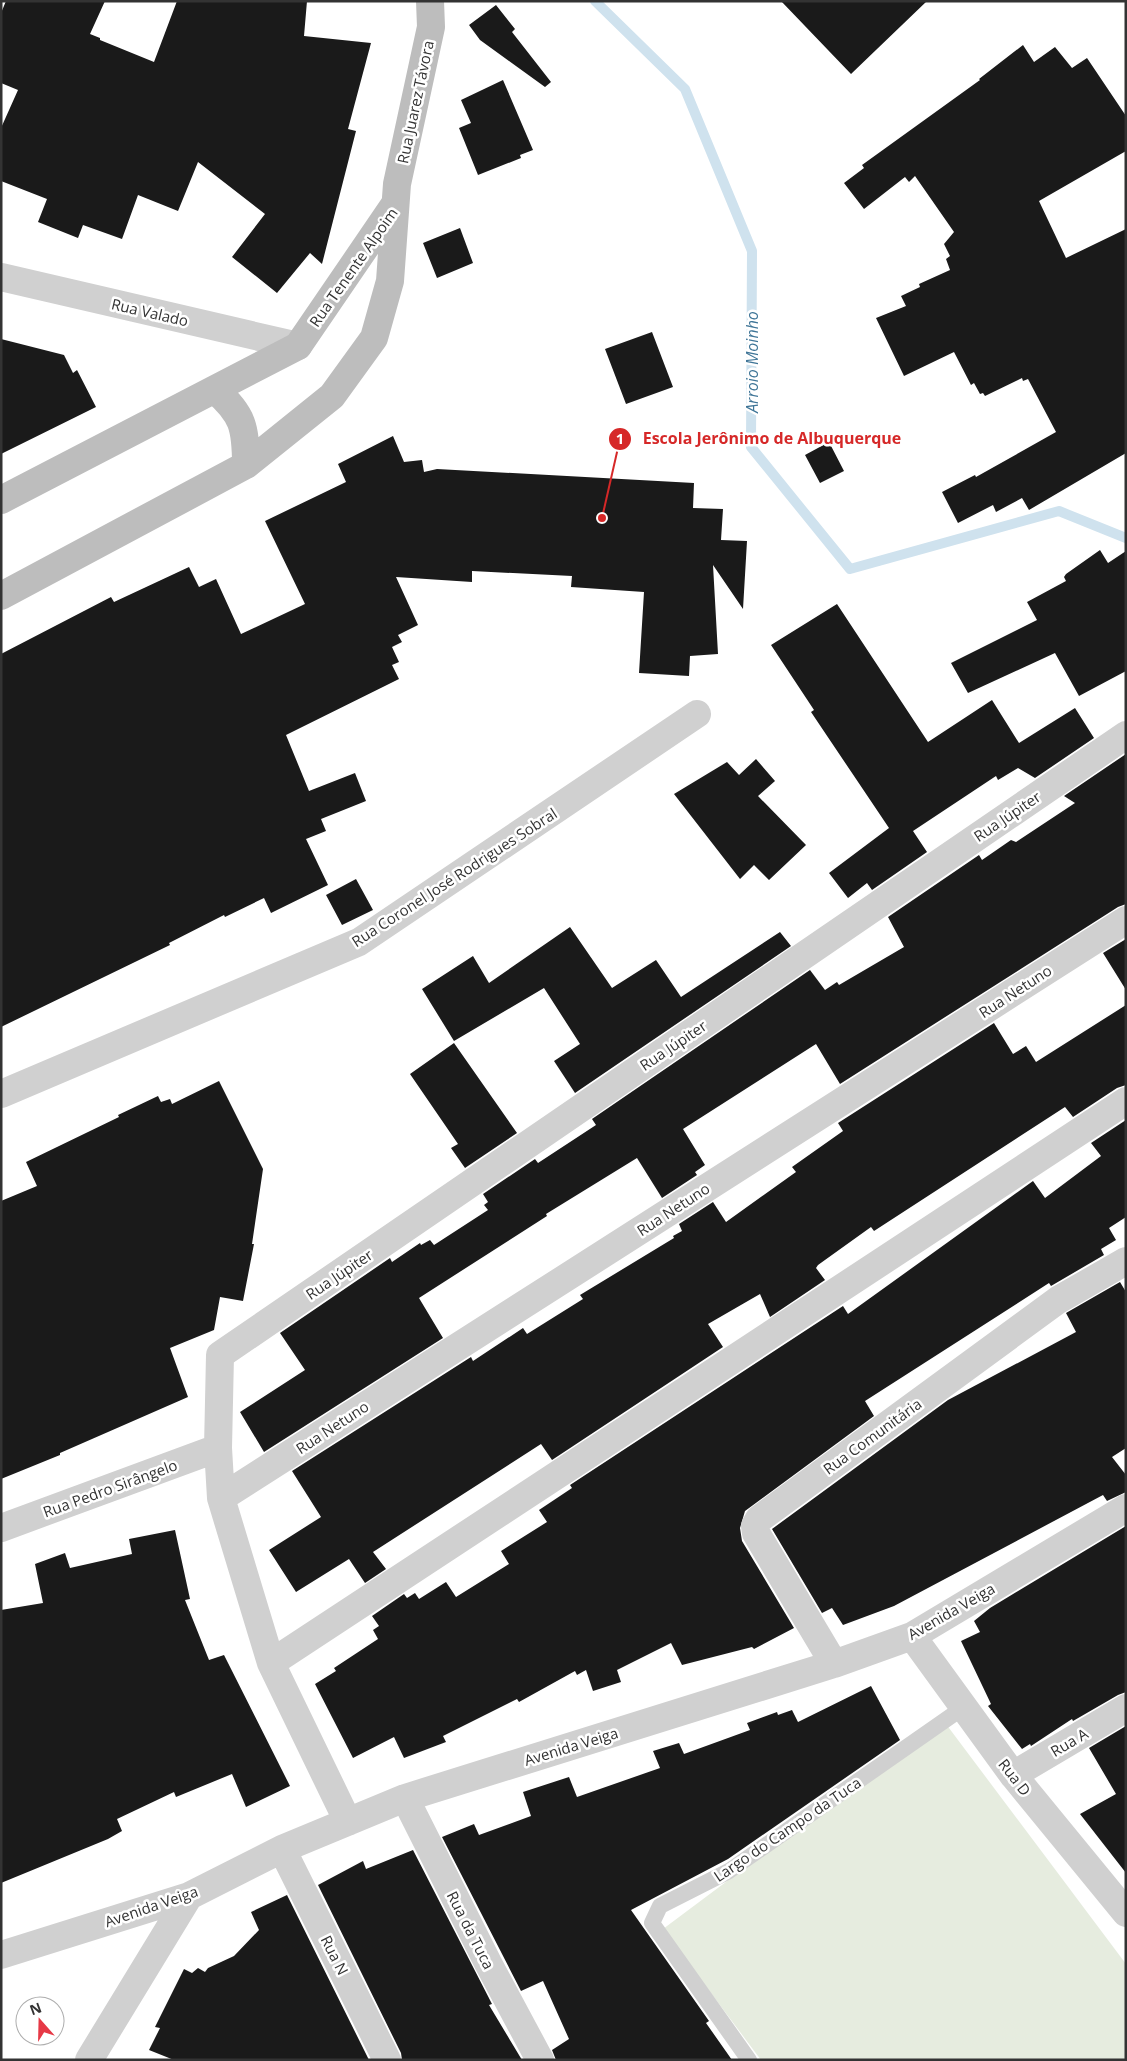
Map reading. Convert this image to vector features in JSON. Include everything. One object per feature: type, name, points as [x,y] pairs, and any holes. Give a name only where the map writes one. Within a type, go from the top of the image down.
[{"type":"street","name":"Rua Juarez Távora","points":[[396,203],[397,184],[431,27],[430,1]]},
{"type":"street","name":"Rua Tenente Alpoim","points":[[1,500],[298,346],[396,203]]},
{"type":"street","name":"Rua Tenente Alpoim","points":[[1,596],[246,464],[332,396],[374,338],[390,281],[396,203]]},
{"type":"street","name":"Rua Valado","points":[[1,277],[298,346]]},
{"type":"street","points":[[215,390],[231,404],[241,420],[246,440],[246,464]]},
{"type":"street","name":"Rua Coronel José Rodrigues Sobral","points":[[1,1094],[359,942],[697,714]]},
{"type":"street","name":"Rua Júpiter","points":[[218,1448],[220,1355],[1126,735]]},
{"type":"street","name":"Rua Netuno","points":[[221,1498],[1126,920]]},
{"type":"street","points":[[271,1663],[1126,1101]]},
{"type":"street","name":"Rua Comunitária","points":[[834,1664],[756,1533],[755,1526],[759,1519],[1058,1300],[1126,1261]]},
{"type":"street","points":[[218,1448],[221,1498],[271,1663],[348,1822]]},
{"type":"street","name":"Rua Pedro Sirângelo","points":[[1,1528],[218,1448]]},
{"type":"street","name":"Avenida Veiga","points":[[1,1954],[189,1896],[282,1849],[405,1798],[834,1664],[912,1636],[1126,1508]]},
{"type":"street","name":"Rua D","points":[[912,1636],[1013,1776],[1126,1913]]},
{"type":"street","name":"Rua A","points":[[1013,1776],[1126,1708]]},
{"type":"street","name":"Rua da Tuca","points":[[405,1798],[488,1964],[540,2060]]},
{"type":"street","name":"Rua N","points":[[282,1849],[387,2060]]},
{"type":"street","points":[[89,2060],[189,1896]]},
{"type":"lane","name":"Largo do Campo da Tuca","points":[[749,2060],[652,1923],[660,1906],[729,1871],[964,1707]]},
{"type":"shaded area","points":[[943,1720],[1126,1964],[1126,2060],[761,2060],[663,1929]]},
{"type":"building","points":[[6,1],[105,1],[90,34],[154,62],[177,1],[307,1],[304,36],[371,43],[348,129],[356,131],[322,264],[310,253],[277,293],[232,257],[265,214],[198,162],[178,211],[138,195],[122,239],[83,225],[78,238],[38,222],[47,199],[1,181],[1,128],[18,90],[1,83],[1,13]]},
{"type":"building","points":[[781,1],[927,1],[851,74]]},
{"type":"building","points":[[496,5],[515,29],[512,32],[551,82],[545,87],[480,40],[469,25]]},
{"type":"building","points":[[1023,45],[1034,62],[1055,47],[1072,68],[1087,58],[1126,116],[1126,151],[1039,201],[1066,258],[1126,229],[1126,453],[1029,510],[1022,498],[996,512],[993,505],[958,523],[942,492],[975,475],[976,477],[1056,432],[1028,379],[1023,381],[1022,378],[985,396],[983,393],[980,394],[974,383],[971,385],[954,352],[904,376],[876,318],[906,306],[901,296],[920,287],[919,284],[950,270],[946,259],[950,256],[944,244],[954,232],[915,176],[909,182],[905,177],[864,209],[844,183],[864,168],[862,165],[980,80]]},
{"type":"building","points":[[503,80],[533,150],[520,155],[521,158],[478,175],[459,128],[471,123],[461,100]]},
{"type":"building","points":[[460,228],[473,263],[437,278],[423,243]]},
{"type":"building","points":[[652,332],[673,387],[626,404],[605,349]]},
{"type":"building","points":[[1,339],[64,355],[73,373],[77,370],[96,407],[1,454]]},
{"type":"building","points":[[393,436],[404,462],[422,460],[424,472],[437,469],[694,483],[693,508],[723,509],[721,540],[747,541],[743,609],[713,565],[718,654],[690,656],[689,676],[639,673],[644,592],[571,587],[572,576],[472,571],[472,582],[396,577],[418,625],[398,635],[402,642],[392,647],[399,662],[392,665],[399,679],[286,735],[309,791],[355,773],[366,801],[321,819],[326,831],[306,839],[328,885],[271,913],[264,898],[225,917],[224,915],[169,943],[170,945],[1,1027],[1,654],[111,597],[114,602],[189,567],[199,587],[216,579],[241,634],[305,604],[265,521],[346,482],[338,464]]},
{"type":"building","points":[[829,442],[844,471],[820,483],[805,455]]},
{"type":"building","points":[[1100,550],[1108,563],[1126,551],[1126,671],[1079,696],[1055,653],[968,693],[951,663],[1037,620],[1027,602],[1066,581],[1064,577],[1066,574]]},
{"type":"building","points":[[837,604],[928,742],[992,700],[1019,743],[1075,708],[1094,738],[1035,778],[1018,768],[998,780],[996,776],[913,831],[927,852],[872,890],[867,883],[848,898],[829,873],[889,828],[811,712],[814,710],[771,645]]},
{"type":"building","points":[[1126,754],[1126,904],[1118,907],[840,1084],[816,1044],[683,1129],[705,1165],[695,1172],[697,1175],[662,1198],[637,1158],[546,1214],[547,1216],[419,1298],[443,1338],[264,1452],[240,1412],[305,1370],[280,1333],[390,1258],[392,1262],[420,1243],[421,1245],[430,1240],[434,1245],[488,1210],[484,1205],[488,1202],[483,1194],[535,1159],[538,1163],[596,1125],[592,1119],[810,970],[825,990],[837,982],[839,985],[904,947],[888,917],[979,855],[982,860],[1011,840],[1016,842],[1075,803],[1064,796]]},
{"type":"building","points":[[756,759],[775,781],[758,796],[806,845],[769,880],[754,865],[740,879],[674,794],[727,762],[739,775]]},
{"type":"building","points":[[356,879],[373,910],[342,925],[326,895]]},
{"type":"building","points":[[570,927],[612,988],[656,960],[681,997],[780,932],[791,946],[575,1093],[554,1061],[580,1044],[544,988],[454,1041],[422,989],[473,956],[489,983]]},
{"type":"building","points":[[1126,939],[1126,990],[1103,953]]},
{"type":"building","points":[[1126,1005],[1126,1085],[1117,1088],[1073,1117],[1065,1107],[874,1231],[871,1227],[818,1265],[816,1268],[825,1280],[770,1317],[760,1294],[708,1324],[723,1347],[552,1460],[541,1444],[373,1552],[386,1569],[365,1583],[349,1559],[296,1592],[269,1550],[321,1517],[292,1471],[471,1357],[473,1361],[523,1328],[527,1334],[583,1299],[580,1295],[674,1238],[673,1236],[682,1231],[679,1224],[713,1202],[726,1222],[796,1172],[792,1167],[843,1131],[838,1123],[994,1023],[1013,1054],[1026,1046],[1036,1062]]},
{"type":"building","points":[[454,1043],[517,1133],[465,1168],[451,1148],[458,1144],[410,1074]]},
{"type":"building","points":[[219,1081],[263,1169],[252,1244],[254,1244],[243,1301],[220,1297],[214,1330],[170,1348],[188,1397],[60,1453],[60,1455],[1,1479],[1,1201],[37,1186],[26,1162],[158,1096],[161,1102],[170,1099],[172,1104]]},
{"type":"building","points":[[1126,1120],[1126,1217],[1109,1228],[1116,1240],[1101,1249],[1104,1255],[1051,1286],[1049,1283],[865,1401],[874,1416],[745,1511],[740,1528],[742,1541],[794,1628],[754,1649],[752,1647],[682,1665],[671,1643],[617,1670],[621,1682],[593,1691],[586,1670],[577,1675],[575,1671],[519,1702],[517,1699],[443,1736],[446,1742],[404,1758],[394,1737],[353,1758],[315,1684],[336,1671],[334,1668],[378,1639],[373,1630],[379,1626],[372,1616],[404,1594],[407,1598],[415,1593],[419,1599],[446,1582],[456,1597],[509,1564],[501,1551],[547,1522],[539,1510],[572,1488],[570,1485],[843,1306],[848,1314],[1033,1181],[1045,1198],[1101,1156],[1091,1143]]},
{"type":"building","points":[[1120,1282],[1126,1292],[1126,1448],[1112,1457],[1126,1475],[1126,1492],[1107,1501],[1103,1495],[894,1606],[843,1625],[832,1608],[822,1613],[772,1529],[948,1400],[1076,1332],[1066,1313]]},
{"type":"building","points":[[1126,1526],[1126,1692],[1073,1721],[1072,1719],[1031,1746],[1030,1744],[1022,1749],[988,1706],[991,1704],[961,1641],[980,1632],[974,1621],[990,1608]]},
{"type":"building","points":[[175,1530],[190,1599],[185,1600],[209,1660],[224,1655],[290,1786],[246,1807],[232,1774],[176,1797],[174,1792],[117,1819],[122,1831],[108,1839],[1,1883],[1,1610],[43,1603],[35,1564],[65,1553],[70,1568],[132,1554],[129,1539]]},
{"type":"building","points":[[871,1686],[900,1740],[728,1859],[631,1910],[709,2021],[706,2023],[732,2060],[556,2060],[552,2050],[569,2039],[543,1981],[521,1991],[442,1837],[474,1824],[479,1835],[531,1816],[523,1792],[569,1777],[577,1797],[660,1768],[653,1751],[679,1743],[684,1754],[750,1730],[747,1723],[777,1712],[778,1715],[792,1710],[798,1722]]},
{"type":"building","points":[[1126,1726],[1126,1873],[1080,1814],[1116,1794],[1089,1748]]},
{"type":"building","points":[[413,1850],[492,2004],[489,2005],[522,2060],[402,2060],[401,2053],[318,1885],[363,1861],[366,1869]]},
{"type":"building","points":[[287,1895],[369,2060],[174,2060],[149,2050],[160,2028],[155,2027],[184,1969],[192,1973],[198,1968],[205,1972],[208,1968],[234,1956],[259,1930],[251,1912]]},
{"type":"waterway","name":"Arroio Moinho","points":[[595,1],[685,89],[752,251],[751,447],[850,569],[1059,511],[1126,538]]},
{"type":"place","name":"Escola Jerônimo de Albuquerque","points":[[602,518]]}]
